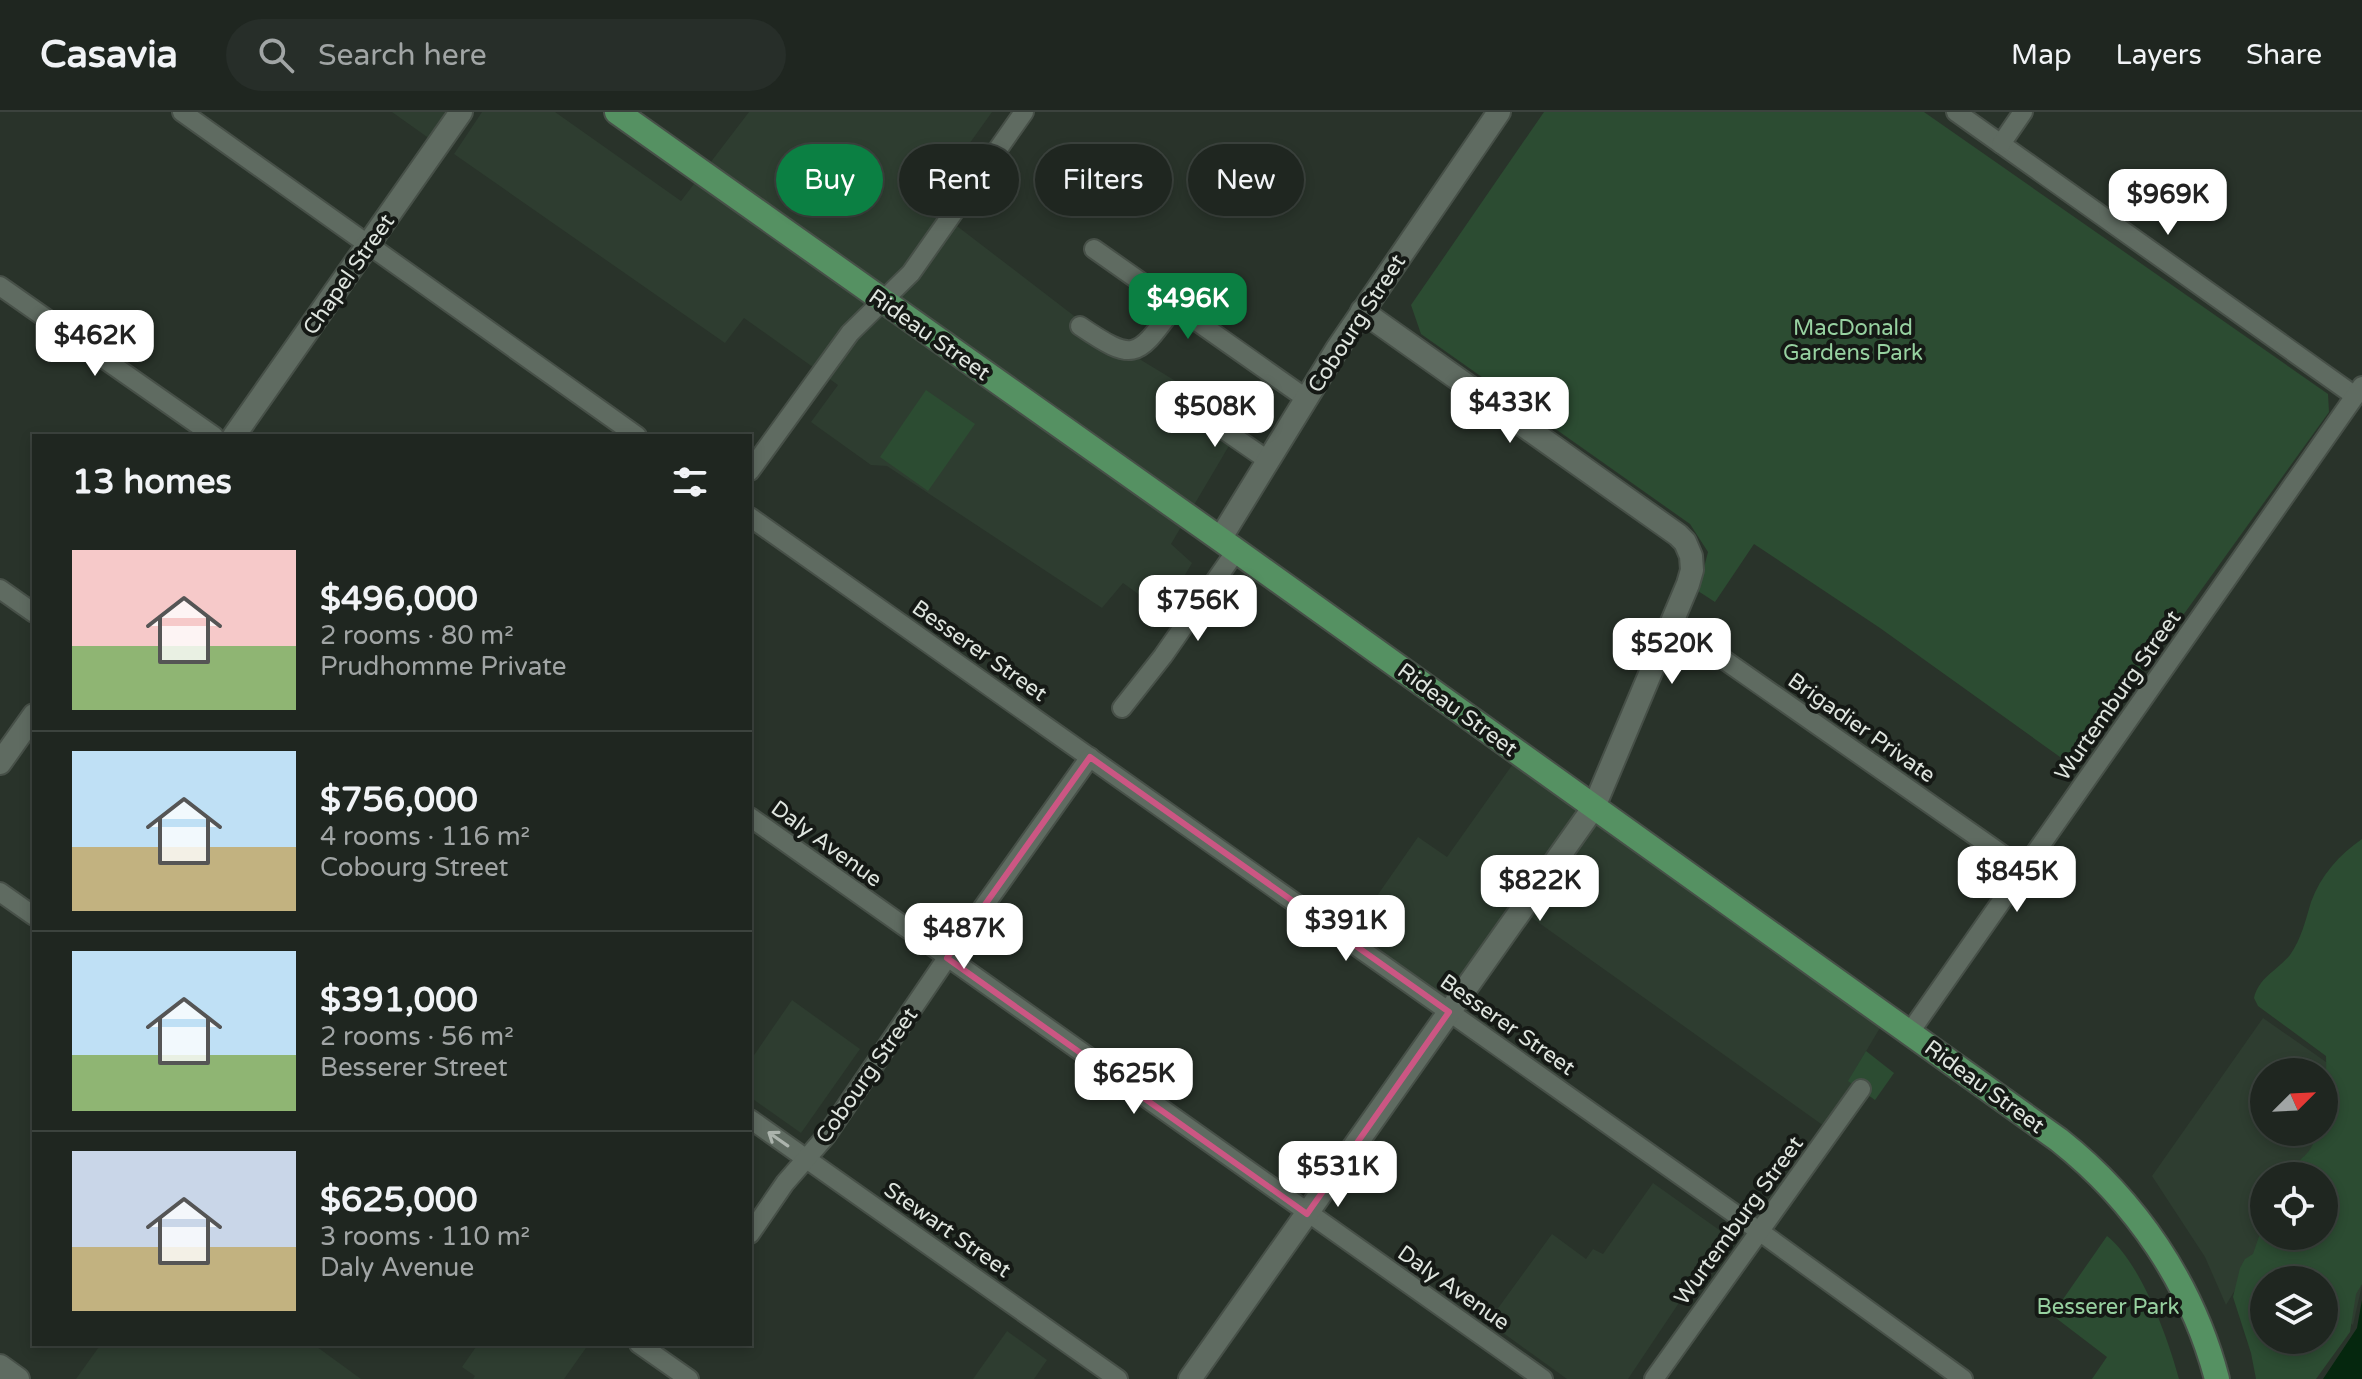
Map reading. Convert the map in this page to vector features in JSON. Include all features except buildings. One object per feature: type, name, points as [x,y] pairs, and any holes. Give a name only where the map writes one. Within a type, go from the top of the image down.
[{"type":"main road","name":"Rideau Street","points":[[617,112],[2059,1140],[2127,1204],[2162,1254],[2198,1320],[2217,1379]]},
{"type":"street","points":[[182,112],[634,434]]},
{"type":"street","name":"Chapel Street","points":[[235,434],[461,112]]},
{"type":"street","points":[[752,468],[850,333],[911,273],[1024,112]]},
{"type":"street","name":"Cobourg Street","points":[[1122,708],[1163,656],[1228,545],[1269,461],[1362,311],[1499,112]]},
{"type":"street","points":[[1956,112],[2359,391]]},
{"type":"street","points":[[2001,144],[2023,112]]},
{"type":"street","points":[[1094,249],[1307,399]]},
{"type":"street","points":[[0,286],[211,434]]},
{"type":"street","points":[[1080,326],[1115,349],[1131,350],[1145,344],[1175,306]]},
{"type":"street","points":[[1190,1379],[1594,807],[1673,624],[1692,570],[1691,556],[1678,535],[1362,311]]},
{"type":"street","name":"Wurtemburg Street","points":[[1910,1032],[2359,391]]},
{"type":"street","points":[[1185,403],[1269,461]]},
{"type":"street","name":"Besserer Street","points":[[752,518],[1759,1231],[1963,1379]]},
{"type":"street","points":[[0,589],[32,612]]},
{"type":"street","name":"Brigadier Private","points":[[1673,624],[2023,869]]},
{"type":"street","points":[[0,763],[32,718]]},
{"type":"street","name":"Cobourg Street","points":[[752,1231],[826,1136],[947,958],[1090,757]]},
{"type":"street","name":"Daly Avenue","points":[[752,818],[1543,1379]]},
{"type":"street","points":[[0,892],[32,915]]},
{"type":"street","name":"Wurtemburg Street","points":[[1654,1379],[1861,1089]]},
{"type":"street","name":"Stewart Street","points":[[752,1120],[1118,1379]]},
{"type":"street","points":[[646,1346],[667,1352],[689,1379]]},
{"type":"street","points":[[0,1366],[18,1379]]},
{"type":"highlighted area","points":[[1090,757],[1449,1012],[1307,1214],[947,958]]},
{"type":"shaded area","points":[[392,112],[461,112],[437,144]]},
{"type":"shaded area","points":[[482,112],[555,112],[681,201],[749,112],[992,112],[969,144],[899,144],[899,216],[944,216],[1095,332],[1243,422],[1171,544],[1192,563],[1163,612],[1123,583],[1102,608],[887,466],[871,465],[811,422],[838,385],[744,318],[725,343],[454,154]]},
{"type":"shaded area","points":[[1520,754],[1887,1016],[1849,1080],[1861,1089],[1831,1131],[1521,910],[1449,1012],[1347,939],[1418,837],[1447,857]]},
{"type":"shaded area","points":[[792,1000],[860,1049],[801,1133],[752,1098],[752,1058]]},
{"type":"shaded area","points":[[2263,1018],[2320,1058],[2250,1058],[2250,1146],[2338,1146],[2338,1070],[2362,1087],[2362,1285],[2353,1325],[2338,1313],[2338,1266],[2294,1266],[2259,1250],[2226,1305],[2205,1257],[2152,1176]]},
{"type":"shaded area","points":[[1653,1183],[1725,1234],[1628,1379],[1567,1379],[1488,1322],[1552,1234],[1586,1259],[1593,1249],[1603,1254]]},
{"type":"shaded area","points":[[2362,1300],[2362,1379],[2323,1379],[2357,1328]]},
{"type":"shaded area","points":[[1007,1331],[1047,1360],[1034,1379],[973,1379]]},
{"type":"shaded area","points":[[100,1346],[316,1346],[361,1379],[76,1379]]},
{"type":"shaded area","points":[[477,1346],[587,1346],[564,1379],[473,1379],[475,1376],[462,1367]]},
{"type":"green space","name":"MacDonald Gardens Park","points":[[1544,112],[1924,112],[2328,394],[2329,412],[2074,767],[1880,628],[1754,544],[1715,602],[1698,591],[1708,552],[1690,524],[1421,334],[1411,305]]},
{"type":"green space","points":[[926,390],[975,424],[928,491],[880,457]]},
{"type":"green space","points":[[2362,839],[2362,1284],[2356,1294],[2350,1332],[2338,1349],[2338,1266],[2250,1266],[2250,1350],[2233,1297],[2245,1259],[2254,1250],[2338,1250],[2338,1162],[2298,1162],[2312,1146],[2338,1146],[2338,1058],[2326,1058],[2258,1006],[2254,998],[2264,979],[2294,949],[2315,892],[2338,859]]},
{"type":"green space","points":[[1866,1051],[1894,1073],[1875,1100],[1848,1081]]},
{"type":"green space","name":"Besserer Park","points":[[2107,1236],[2142,1282],[2168,1343],[2179,1379],[2092,1379],[2107,1357],[2052,1315]]},
{"type":"green space","points":[[2251,1354],[2334,1354],[2316,1379],[2256,1379]]}]
